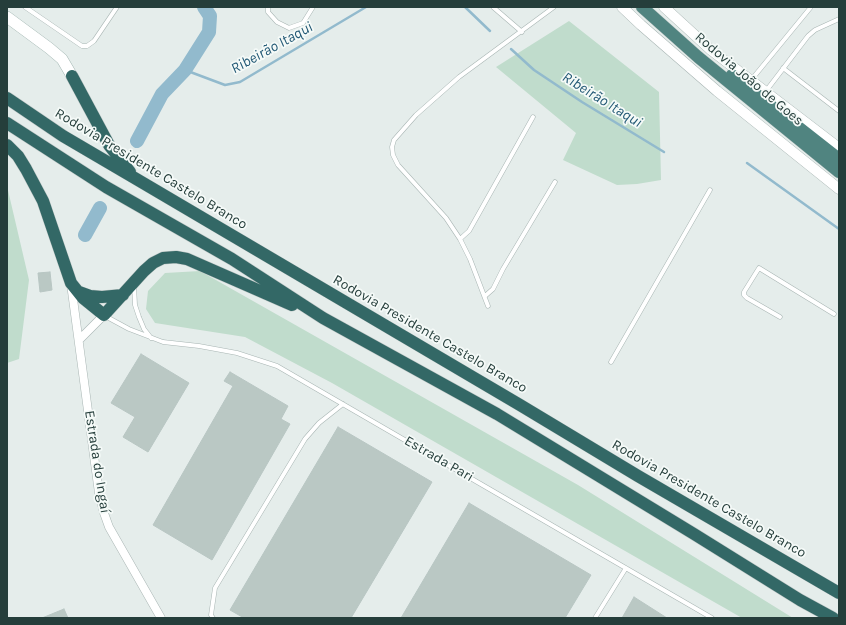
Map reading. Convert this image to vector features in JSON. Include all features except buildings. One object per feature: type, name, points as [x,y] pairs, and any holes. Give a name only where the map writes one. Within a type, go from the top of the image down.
[{"type":"highway","name":"Rodovia João de Goes","points":[[642,7],[703,61],[839,172]]},
{"type":"highway","name":"Rodovia João de Goes","points":[[654,7],[701,50],[839,159]]},
{"type":"highway","points":[[72,76],[109,145],[138,180]]},
{"type":"highway","name":"Rodovia Presidente Castelo Branco","points":[[7,98],[63,136],[839,593]]},
{"type":"highway","points":[[7,123],[106,187],[232,259],[323,318],[497,414],[800,600],[833,618]]},
{"type":"highway","points":[[7,145],[18,156],[43,201],[74,287],[104,315],[135,280],[153,263],[163,258],[176,257],[187,259],[323,318]]},
{"type":"highway","points":[[74,287],[90,296],[102,298],[123,295]]},
{"type":"highway","points":[[800,600],[823,618]]},
{"type":"main road","points":[[7,17],[62,58],[72,76]]},
{"type":"street","points":[[622,7],[729,100],[839,189]]},
{"type":"street","points":[[664,7],[711,50],[839,148]]},
{"type":"street","name":"Estrada do Ingaí","points":[[74,287],[79,354],[99,493],[104,513],[109,526],[161,618]]},
{"type":"street","points":[[79,340],[104,315]]},
{"type":"lane","points":[[25,7],[82,46],[87,46],[94,41],[117,7]]},
{"type":"lane","points":[[268,7],[268,12],[277,22],[289,28],[302,23],[313,7]]},
{"type":"lane","points":[[493,7],[522,32]]},
{"type":"lane","points":[[488,306],[470,258],[460,240],[446,218],[398,165],[393,155],[392,147],[394,140],[416,115],[459,77],[554,7]]},
{"type":"lane","points":[[751,80],[811,7]]},
{"type":"lane","points":[[766,91],[808,36],[815,30],[839,19]]},
{"type":"lane","points":[[783,68],[839,111]]},
{"type":"lane","points":[[460,240],[469,231],[533,117]]},
{"type":"lane","points":[[485,296],[493,289],[555,182]]},
{"type":"lane","points":[[611,362],[710,190]]},
{"type":"lane","points":[[780,317],[744,295],[744,292],[759,268],[834,314]]},
{"type":"lane","points":[[135,280],[135,305],[144,328],[152,339]]},
{"type":"lane","name":"Estrada Pari","points":[[104,315],[129,329],[152,339],[237,353],[277,366],[712,618]]},
{"type":"lane","points":[[213,618],[211,615],[215,588],[305,439],[318,423],[343,404]]},
{"type":"lane","points":[[595,618],[626,568]]},
{"type":"green space","points":[[569,21],[659,92],[661,180],[637,184],[617,185],[563,160],[576,133],[496,67]]},
{"type":"green space","points":[[7,186],[29,280],[19,359],[7,363]]},
{"type":"green space","points":[[200,271],[578,485],[793,618],[742,618],[332,383],[245,337],[155,323],[146,309],[148,291],[165,273]]},
{"type":"waterway","points":[[137,141],[162,94],[185,70],[209,32],[210,16],[204,7]]},
{"type":"waterway","name":"Ribeirão Itaqui","points":[[185,70],[225,85],[240,82],[366,7]]},
{"type":"waterway","name":"Ribeirão Itaqui","points":[[465,7],[490,31]]},
{"type":"waterway","name":"Ribeirão Itaqui","points":[[511,49],[534,70],[582,102],[664,152]]},
{"type":"waterway","name":"Ribeirão Itaqui","points":[[747,163],[839,229]]},
{"type":"waterway","points":[[85,235],[100,208]]}]
